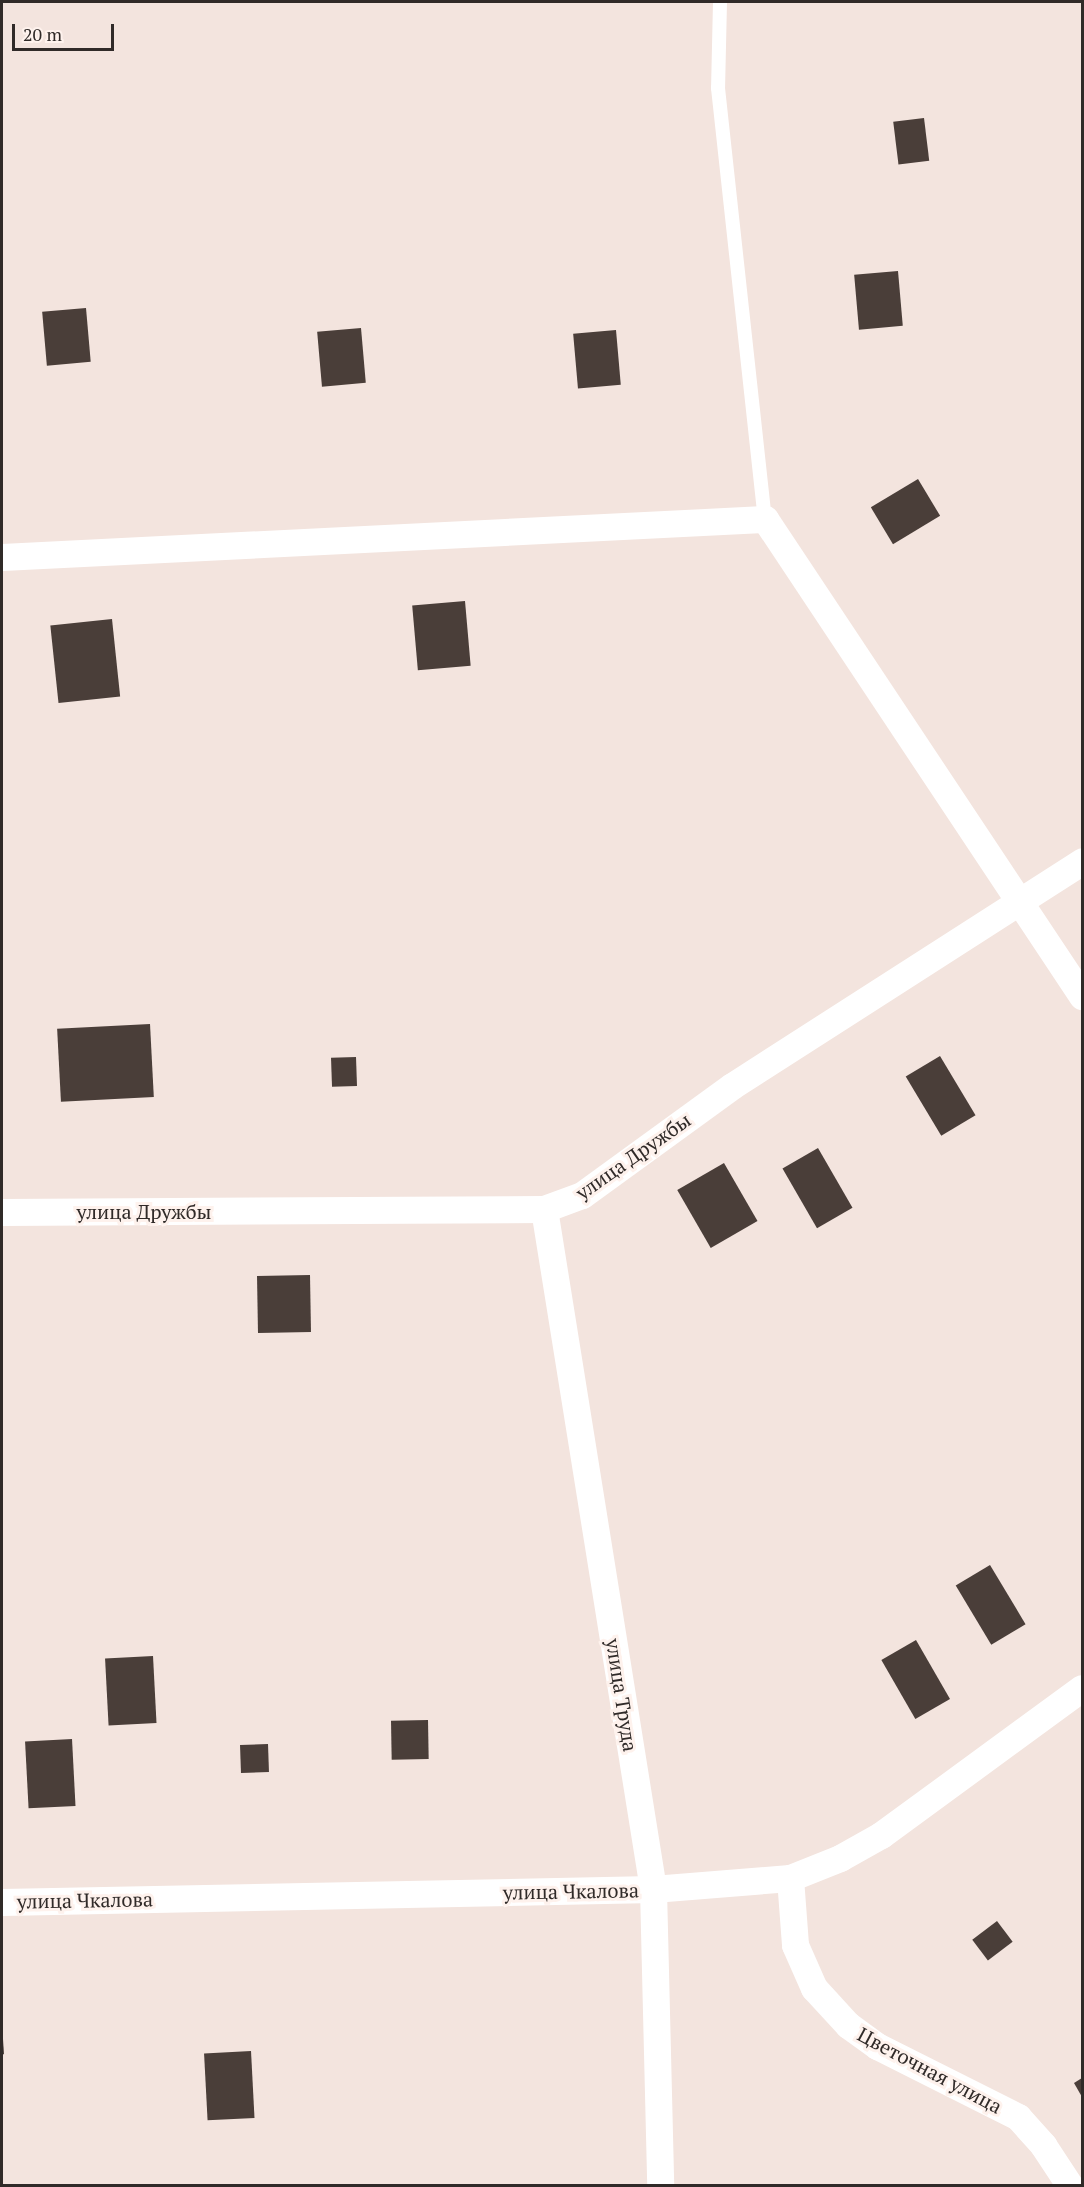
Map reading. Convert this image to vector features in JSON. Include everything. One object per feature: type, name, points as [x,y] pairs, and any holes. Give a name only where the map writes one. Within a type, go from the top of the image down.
[{"type":"street","points":[[2,557],[765,519],[1016,900],[1083,996]]},
{"type":"street","name":"улица Дружбы","points":[[2,1212],[544,1209],[582,1195],[732,1086],[1016,900],[1083,861]]},
{"type":"street","name":"улица Труда","points":[[544,1209],[653,1889],[660,2186]]},
{"type":"street","name":"улица Чкалова","points":[[2,1902],[653,1889],[790,1878],[840,1858],[881,1835],[1083,1688]]},
{"type":"street","name":"Цветочная улица","points":[[790,1878],[795,1945],[814,1988],[848,2025],[877,2046],[1018,2117],[1043,2145],[1071,2186]]},
{"type":"lane","points":[[720,2],[718,88],[765,519]]},
{"type":"building","points":[[924,118],[929,161],[898,164],[893,122]]},
{"type":"building","points":[[898,271],[903,326],[859,330],[854,275]]},
{"type":"building","points":[[86,308],[91,362],[47,366],[42,312]]},
{"type":"building","points":[[361,328],[366,383],[322,387],[317,332]]},
{"type":"building","points":[[616,330],[621,385],[578,389],[573,334]]},
{"type":"building","points":[[918,479],[940,516],[893,544],[871,507]]},
{"type":"building","points":[[465,601],[471,666],[418,670],[412,606]]},
{"type":"building","points":[[112,619],[120,697],[58,703],[50,625]]},
{"type":"building","points":[[150,1024],[154,1097],[61,1102],[57,1029]]},
{"type":"building","points":[[940,1056],[976,1115],[941,1136],[906,1077]]},
{"type":"building","points":[[356,1057],[357,1086],[332,1087],[331,1058]]},
{"type":"building","points":[[818,1148],[852,1208],[817,1228],[782,1168]]},
{"type":"building","points":[[724,1163],[758,1221],[711,1248],[677,1190]]},
{"type":"building","points":[[310,1275],[311,1332],[258,1333],[257,1276]]},
{"type":"building","points":[[990,1565],[1026,1624],[991,1645],[956,1586]]},
{"type":"building","points":[[916,1640],[950,1699],[915,1719],[881,1660]]},
{"type":"building","points":[[153,1656],[157,1723],[109,1725],[105,1659]]},
{"type":"building","points":[[428,1720],[429,1759],[392,1760],[391,1721]]},
{"type":"building","points":[[72,1739],[76,1806],[29,1808],[25,1741]]},
{"type":"building","points":[[268,1744],[269,1772],[241,1773],[240,1745]]},
{"type":"building","points":[[997,1921],[1013,1942],[988,1960],[972,1940]]},
{"type":"building","points":[[2,2039],[4,2054],[2,2055]]},
{"type":"building","points":[[251,2051],[255,2118],[208,2120],[204,2053]]},
{"type":"building","points":[[1082,2078],[1082,2097],[1074,2083]]}]
